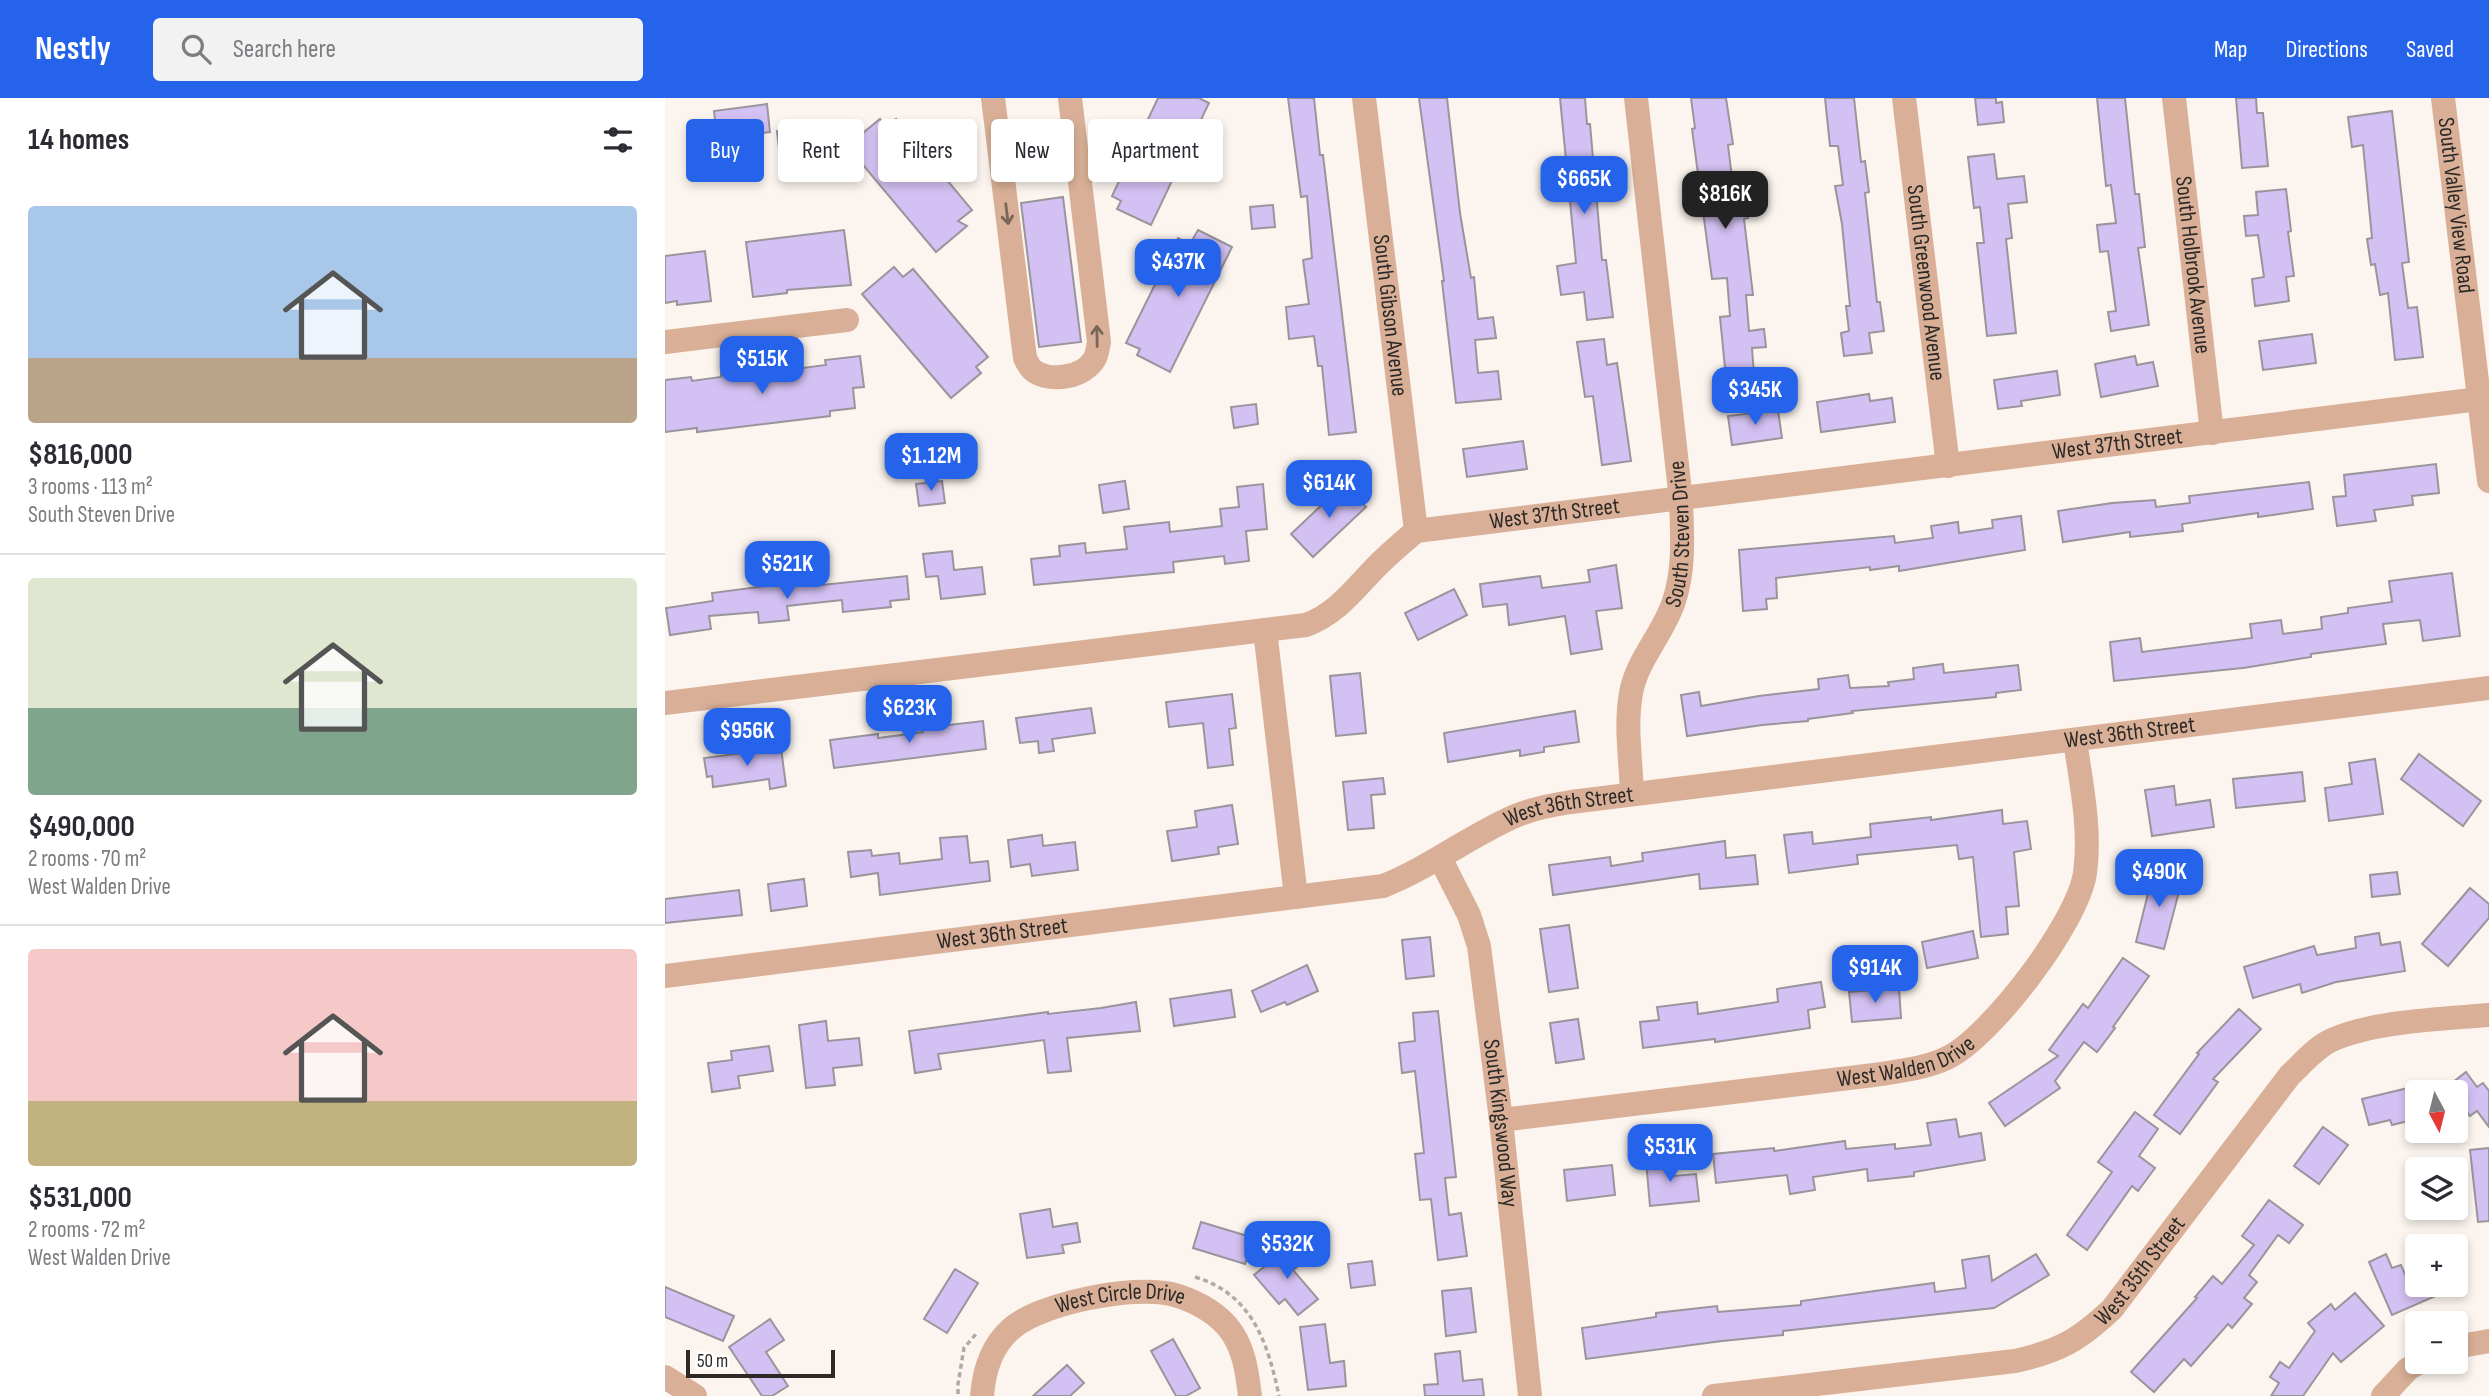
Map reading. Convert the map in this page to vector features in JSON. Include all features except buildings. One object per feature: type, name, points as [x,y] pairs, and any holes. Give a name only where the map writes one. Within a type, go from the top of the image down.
[{"type":"street","points":[[993,98],[1025,358],[1033,371],[1061,378],[1085,369],[1095,359],[1099,342],[1070,98]]},
{"type":"street","name":"South Gibson Avenue","points":[[1364,98],[1416,531]]},
{"type":"street","name":"South Steven Drive","points":[[1632,794],[1629,722],[1632,691],[1651,645],[1674,602],[1683,560],[1681,500],[1636,98]]},
{"type":"street","name":"South Greenwood Avenue","points":[[1904,98],[1948,466]]},
{"type":"street","name":"South Holbrook Avenue","points":[[2174,98],[2212,433]]},
{"type":"street","name":"South Valley View Road","points":[[2443,98],[2479,308],[2479,399],[2489,481]]},
{"type":"street","points":[[665,342],[847,320]]},
{"type":"street","name":"West 37th Street","points":[[1416,531],[2479,399]]},
{"type":"street","points":[[665,703],[1306,625],[1339,607],[1392,551],[1416,531]]},
{"type":"street","points":[[1265,630],[1296,897]]},
{"type":"street","name":"West 36th Street","points":[[665,976],[1383,886],[1406,877],[1512,818],[1543,807],[2489,688]]},
{"type":"street","name":"West Walden Drive","points":[[1501,1120],[1874,1075],[1923,1067],[1947,1058],[1968,1044],[1991,1022],[2031,973],[2068,919],[2078,895],[2085,876],[2087,829],[2075,740]]},
{"type":"street","name":"South Kingswood Way","points":[[1440,858],[1469,915],[1479,946],[1501,1120],[1530,1396]]},
{"type":"street","name":"West 35th Street","points":[[1714,1396],[2015,1361],[2046,1354],[2064,1346],[2091,1329],[2112,1309],[2290,1075],[2318,1050],[2347,1034],[2381,1027],[2489,1015]]},
{"type":"street","name":"West Circle Drive","points":[[982,1396],[983,1377],[991,1353],[1011,1328],[1023,1320],[1061,1303],[1142,1293],[1168,1294],[1195,1302],[1226,1325],[1240,1346],[1247,1368],[1250,1396]]},
{"type":"street","points":[[2468,1345],[2489,1341]]},
{"type":"street","points":[[2383,1396],[2405,1372]]},
{"type":"street","points":[[665,1377],[695,1396]]}]
